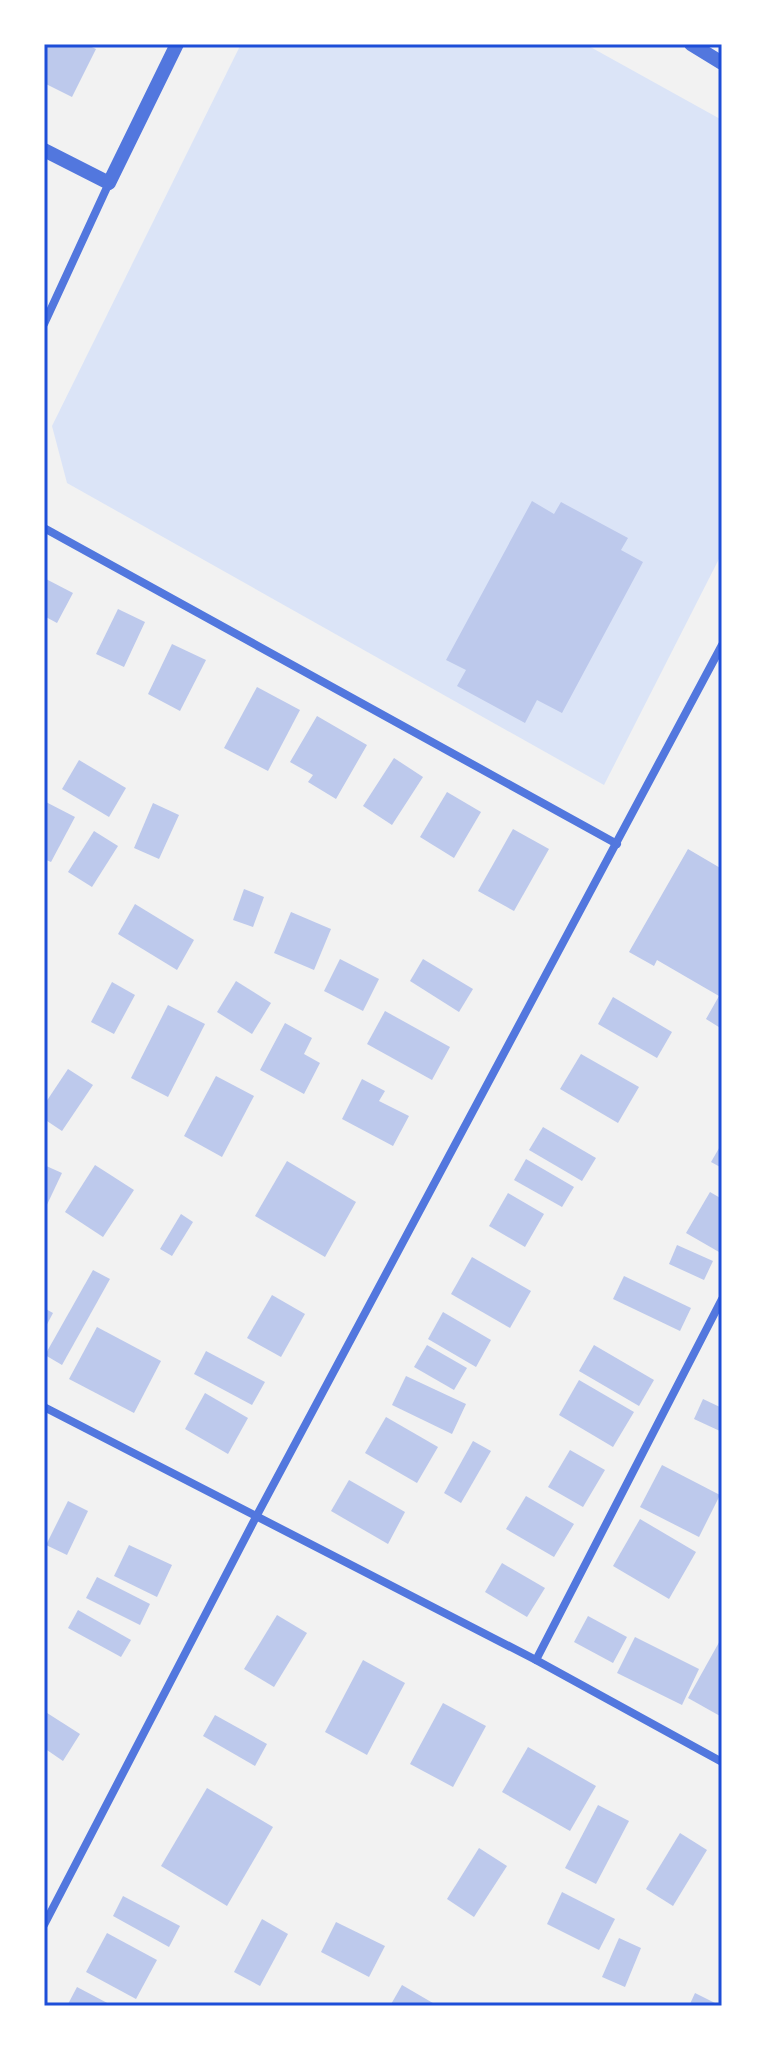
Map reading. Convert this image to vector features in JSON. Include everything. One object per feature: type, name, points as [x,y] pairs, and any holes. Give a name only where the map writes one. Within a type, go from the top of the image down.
[{"type":"street","points":[[44,324],[177,44]]},
{"type":"street","points":[[691,44],[722,63]]},
{"type":"street","points":[[44,150],[109,183]]},
{"type":"street","points":[[44,528],[617,844]]},
{"type":"street","points":[[44,1925],[256,1517],[722,645]]},
{"type":"street","points":[[536,1660],[722,1299]]},
{"type":"street","points":[[44,1407],[536,1660],[722,1762]]},
{"type":"shaded area","points":[[241,44],[585,44],[722,120],[722,553],[604,785],[67,483],[52,426]]},
{"type":"building","points":[[44,44],[85,44],[96,49],[72,97],[44,83]]},
{"type":"building","points":[[532,501],[554,514],[561,502],[628,538],[621,550],[643,562],[562,713],[537,700],[525,723],[457,686],[466,670],[446,660]]},
{"type":"building","points":[[44,578],[73,593],[57,623],[44,616]]},
{"type":"building","points":[[118,609],[145,622],[124,667],[96,654]]},
{"type":"building","points":[[172,644],[206,660],[180,711],[148,694]]},
{"type":"building","points":[[257,687],[300,710],[268,771],[224,748]]},
{"type":"building","points":[[317,716],[367,745],[336,799],[308,782],[313,775],[290,762]]},
{"type":"building","points":[[394,758],[423,777],[392,825],[363,806]]},
{"type":"building","points":[[79,760],[126,788],[109,817],[62,789]]},
{"type":"building","points":[[447,792],[481,812],[454,858],[420,837]]},
{"type":"building","points":[[44,801],[75,817],[51,862],[44,859]]},
{"type":"building","points":[[153,803],[179,815],[159,859],[134,848]]},
{"type":"building","points":[[513,829],[549,849],[514,911],[478,891]]},
{"type":"building","points":[[94,831],[118,846],[92,887],[68,872]]},
{"type":"building","points":[[688,849],[722,869],[722,1029],[706,1019],[719,996],[657,960],[654,966],[629,952]]},
{"type":"building","points":[[244,889],[264,897],[253,927],[233,920]]},
{"type":"building","points":[[135,904],[194,940],[177,970],[118,934]]},
{"type":"building","points":[[291,912],[331,929],[314,970],[274,953]]},
{"type":"building","points":[[340,959],[379,979],[363,1011],[324,991]]},
{"type":"building","points":[[423,959],[473,989],[459,1012],[410,981]]},
{"type":"building","points":[[236,981],[271,1003],[252,1034],[217,1012]]},
{"type":"building","points":[[112,982],[135,995],[114,1034],[91,1022]]},
{"type":"building","points":[[613,997],[672,1032],[657,1058],[598,1024]]},
{"type":"building","points":[[168,1005],[205,1024],[168,1097],[131,1078]]},
{"type":"building","points":[[385,1011],[450,1047],[432,1080],[367,1044]]},
{"type":"building","points":[[285,1023],[312,1038],[304,1054],[320,1063],[304,1094],[260,1070]]},
{"type":"building","points":[[581,1054],[639,1087],[618,1123],[560,1089]]},
{"type":"building","points":[[68,1069],[93,1085],[62,1131],[44,1119],[44,1105]]},
{"type":"building","points":[[216,1076],[254,1096],[222,1157],[184,1136]]},
{"type":"building","points":[[362,1079],[385,1091],[379,1101],[409,1116],[393,1146],[342,1119]]},
{"type":"building","points":[[543,1127],[596,1158],[582,1181],[529,1150]]},
{"type":"building","points":[[722,1143],[722,1168],[711,1162]]},
{"type":"building","points":[[526,1159],[574,1187],[562,1207],[514,1180]]},
{"type":"building","points":[[287,1161],[356,1202],[325,1257],[255,1216]]},
{"type":"building","points":[[44,1165],[62,1173],[44,1211]]},
{"type":"building","points":[[95,1165],[134,1190],[103,1237],[65,1212]]},
{"type":"building","points":[[710,1192],[722,1199],[722,1248],[719,1252],[686,1233]]},
{"type":"building","points":[[508,1193],[544,1214],[525,1247],[489,1226]]},
{"type":"building","points":[[181,1214],[193,1222],[172,1256],[160,1249]]},
{"type":"building","points":[[677,1245],[713,1261],[704,1280],[669,1264]]},
{"type":"building","points":[[472,1257],[531,1291],[510,1328],[451,1294]]},
{"type":"building","points":[[93,1270],[110,1279],[62,1365],[45,1355]]},
{"type":"building","points":[[624,1276],[691,1308],[680,1331],[613,1299]]},
{"type":"building","points":[[272,1295],[305,1314],[281,1357],[247,1338]]},
{"type":"building","points":[[44,1308],[53,1313],[44,1330]]},
{"type":"building","points":[[443,1312],[491,1340],[476,1367],[428,1339]]},
{"type":"building","points":[[97,1327],[161,1361],[134,1413],[69,1379]]},
{"type":"building","points":[[427,1345],[467,1368],[454,1390],[414,1367]]},
{"type":"building","points":[[594,1345],[654,1380],[639,1406],[579,1371]]},
{"type":"building","points":[[206,1351],[265,1382],[252,1405],[194,1374]]},
{"type":"building","points":[[406,1376],[466,1404],[452,1434],[392,1405]]},
{"type":"building","points":[[579,1380],[634,1412],[613,1447],[559,1415]]},
{"type":"building","points":[[205,1393],[248,1418],[228,1454],[185,1429]]},
{"type":"building","points":[[703,1399],[722,1408],[722,1432],[694,1419]]},
{"type":"building","points":[[386,1417],[438,1447],[417,1483],[365,1453]]},
{"type":"building","points":[[473,1441],[491,1451],[461,1503],[444,1493]]},
{"type":"building","points":[[570,1450],[605,1470],[583,1507],[548,1487]]},
{"type":"building","points":[[662,1465],[720,1495],[699,1537],[640,1507]]},
{"type":"building","points":[[349,1480],[405,1512],[388,1544],[331,1511]]},
{"type":"building","points":[[526,1496],[574,1524],[554,1557],[506,1529]]},
{"type":"building","points":[[68,1501],[88,1511],[67,1555],[46,1545]]},
{"type":"building","points":[[640,1519],[696,1552],[669,1599],[613,1566]]},
{"type":"building","points":[[129,1545],[172,1565],[157,1597],[114,1576]]},
{"type":"building","points":[[502,1563],[545,1588],[527,1617],[485,1592]]},
{"type":"building","points":[[97,1577],[150,1604],[140,1625],[86,1598]]},
{"type":"building","points":[[78,1610],[131,1640],[121,1657],[68,1628]]},
{"type":"building","points":[[277,1615],[307,1633],[274,1687],[244,1669]]},
{"type":"building","points":[[588,1616],[627,1637],[613,1663],[574,1642]]},
{"type":"building","points":[[635,1637],[699,1669],[682,1705],[617,1673]]},
{"type":"building","points":[[722,1637],[722,1714],[720,1716],[688,1698]]},
{"type":"building","points":[[363,1660],[405,1683],[367,1755],[325,1732]]},
{"type":"building","points":[[443,1703],[486,1726],[453,1787],[410,1764]]},
{"type":"building","points":[[44,1711],[80,1734],[63,1761],[44,1748]]},
{"type":"building","points":[[215,1715],[267,1744],[255,1766],[203,1736]]},
{"type":"building","points":[[528,1747],[596,1786],[570,1831],[502,1792]]},
{"type":"building","points":[[207,1788],[273,1827],[227,1906],[161,1866]]},
{"type":"building","points":[[598,1805],[629,1821],[596,1884],[565,1868]]},
{"type":"building","points":[[680,1833],[707,1850],[673,1906],[646,1889]]},
{"type":"building","points":[[479,1848],[507,1866],[474,1917],[447,1899]]},
{"type":"building","points":[[562,1892],[615,1919],[599,1950],[547,1924]]},
{"type":"building","points":[[123,1896],[180,1926],[169,1947],[113,1916]]},
{"type":"building","points":[[262,1919],[288,1934],[260,1986],[234,1972]]},
{"type":"building","points":[[336,1922],[385,1946],[369,1977],[321,1952]]},
{"type":"building","points":[[107,1933],[157,1960],[136,1999],[86,1972]]},
{"type":"building","points":[[619,1938],[641,1948],[625,1987],[602,1977]]},
{"type":"building","points":[[402,1985],[438,2006],[390,2006]]},
{"type":"building","points":[[77,1987],[113,2006],[67,2006]]},
{"type":"building","points":[[695,1993],[721,2006],[689,2006]]}]
